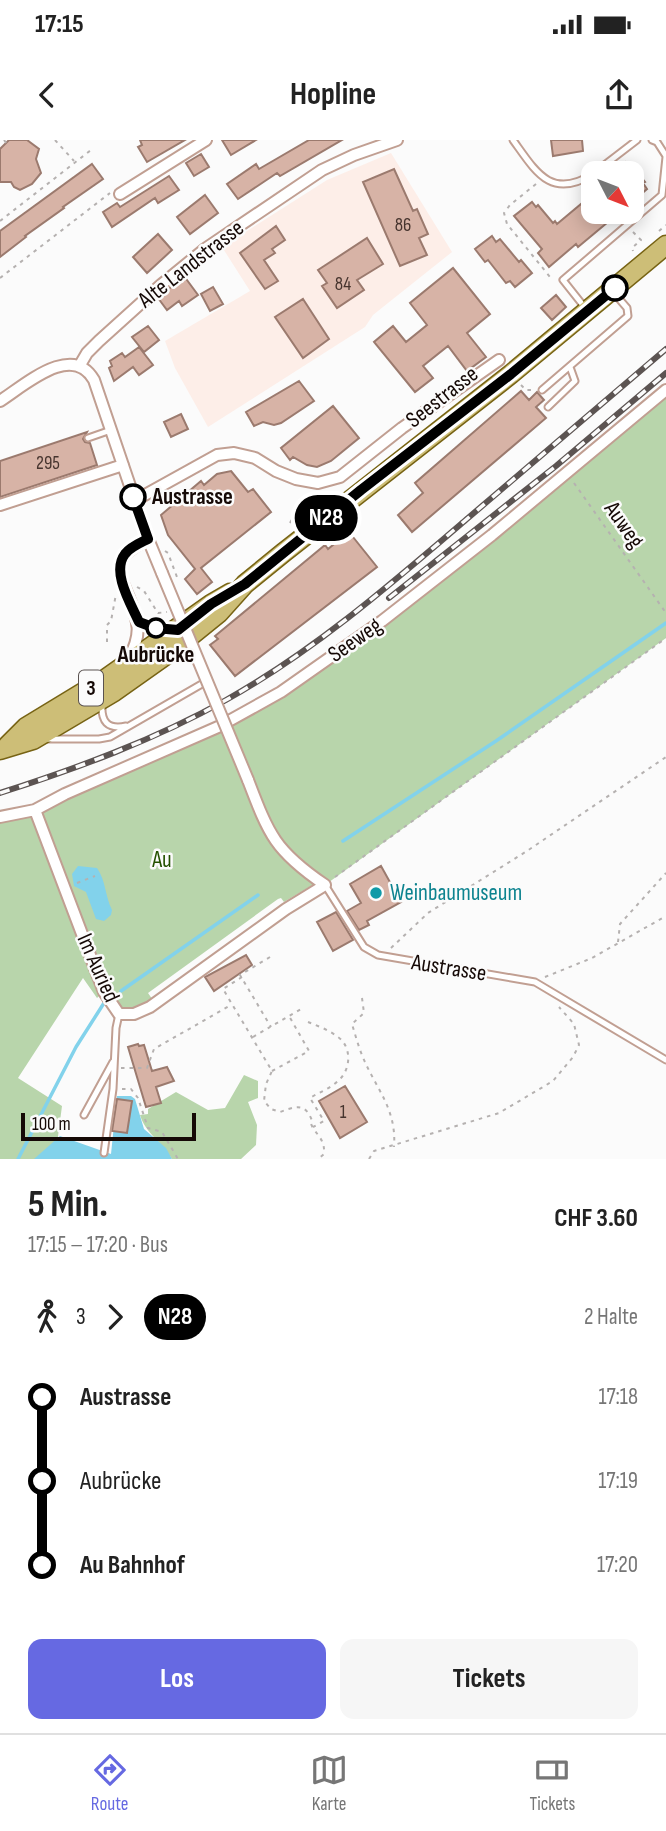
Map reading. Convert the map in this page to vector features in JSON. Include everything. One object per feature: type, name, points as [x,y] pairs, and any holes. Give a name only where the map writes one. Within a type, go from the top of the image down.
[{"type":"main road","name":"Seestrasse","points":[[3,748],[26,727],[126,665],[211,604],[245,584],[511,374],[666,245]]},
{"type":"main road","name":"Seestrasse","points":[[3,748],[33,740],[149,668],[219,613],[245,584]]},
{"type":"street","points":[[124,192],[206,140]]},
{"type":"street","name":"Alte Landstrasse","points":[[80,365],[99,341],[205,249],[322,170],[397,140]]},
{"type":"street","points":[[134,501],[216,455],[234,453],[255,458],[296,480],[318,483],[340,477],[402,428],[499,359]]},
{"type":"street","points":[[0,401],[62,364],[80,365]]},
{"type":"street","name":"Austrasse","points":[[80,365],[94,380],[148,539],[271,836],[302,869],[325,885]]},
{"type":"street","name":"Seeweg","points":[[0,817],[35,810],[65,794],[218,727],[281,692],[404,604],[492,535],[666,390]]},
{"type":"street","points":[[0,505],[122,466]]},
{"type":"street","points":[[126,665],[137,641],[139,622],[122,580],[120,565],[124,554],[148,539]]},
{"type":"street","points":[[139,622],[155,628],[178,630]]},
{"type":"street","name":"Im Auried","points":[[35,810],[104,992],[119,1014],[134,1014],[150,1007],[286,909],[325,885]]},
{"type":"lane","points":[[513,140],[536,173],[549,182],[562,185],[581,180]]},
{"type":"lane","points":[[610,161],[637,140]]},
{"type":"lane","points":[[587,311],[563,280],[662,195],[666,156],[664,150],[652,140]]},
{"type":"lane","points":[[542,390],[628,316],[627,308],[612,291]]},
{"type":"lane","points":[[548,407],[575,381],[570,367]]},
{"type":"lane","points":[[88,438],[111,430]]},
{"type":"lane","points":[[33,740],[99,739],[119,733],[207,681]]},
{"type":"lane","points":[[102,699],[102,719],[106,724],[114,727],[129,725]]},
{"type":"lane","name":"Austrasse","points":[[325,885],[365,947],[384,957],[535,982],[666,1060]]},
{"type":"lane","points":[[104,1153],[119,1014]]},
{"type":"lane","points":[[84,1115],[114,1059]]},
{"type":"path","points":[[4,140],[7,144]]},
{"type":"path","points":[[55,140],[75,162]]},
{"type":"path","points":[[0,221],[91,150]]},
{"type":"path","points":[[538,182],[510,205],[504,212],[505,218],[550,277],[563,280]]},
{"type":"path","points":[[0,278],[123,183],[124,192]]},
{"type":"path","points":[[626,226],[641,240],[632,248],[634,252]]},
{"type":"path","points":[[518,382],[526,390],[542,390]]},
{"type":"path","points":[[290,523],[297,509],[316,491],[318,483]]},
{"type":"path","name":"Auweg","points":[[579,490],[666,613]]},
{"type":"path","points":[[325,885],[666,638]]},
{"type":"path","points":[[384,957],[394,944],[428,914],[666,757]]},
{"type":"path","points":[[618,943],[620,924],[666,873]]},
{"type":"path","points":[[64,888],[95,876]]},
{"type":"path","points":[[535,982],[592,958],[666,916]]},
{"type":"path","points":[[270,957],[240,975],[271,1027]]},
{"type":"path","points":[[242,978],[223,989],[272,1072]]},
{"type":"path","points":[[369,1159],[374,1152],[499,1113],[553,1080],[573,1057],[579,1045],[574,1024],[552,999],[552,991]]},
{"type":"path","points":[[362,998],[364,1013],[352,1024],[362,1056],[387,1103],[395,1132],[394,1147]]},
{"type":"path","points":[[114,1068],[147,1068],[154,1049],[232,1004]]},
{"type":"path","points":[[252,1038],[301,1009]]},
{"type":"path","points":[[289,1016],[309,1051],[272,1072],[266,1084],[264,1101],[271,1109],[280,1112],[296,1106],[302,1107],[310,1116],[325,1148],[324,1154],[318,1159]]},
{"type":"path","points":[[308,1022],[338,1037],[345,1044],[348,1054],[348,1064],[342,1077],[310,1098],[324,1121],[313,1127]]},
{"type":"path","points":[[113,1089],[131,1089],[138,1098],[148,1128],[162,1132],[178,1159]]},
{"type":"shaded area","points":[[391,153],[452,252],[373,315],[365,327],[208,427],[175,368],[165,341],[250,291],[222,247],[327,180]]},
{"type":"green space","name":"Au","points":[[666,390],[666,638],[325,885],[319,881],[284,902],[281,898],[278,899],[148,993],[155,1003],[119,1014],[103,992],[97,998],[83,978],[18,1078],[62,1106],[55,1159],[0,1159],[0,817],[15,815],[218,727],[382,621]]},
{"type":"green space","points":[[244,1075],[258,1081],[258,1098],[248,1102],[257,1125],[256,1145],[241,1159],[172,1159],[150,1133],[140,1115],[148,1114],[148,1109],[176,1092],[208,1110],[225,1108]]},
{"type":"water","points":[[78,866],[97,868],[100,873],[112,910],[111,915],[104,921],[96,919],[86,892],[74,886],[72,874]]},
{"type":"water","points":[[117,1096],[131,1096],[135,1099],[144,1129],[166,1148],[172,1159],[34,1159],[60,1136],[111,1154]]},
{"type":"building","points":[[9,140],[27,140],[39,149],[36,159],[41,173],[32,184],[20,190],[11,182],[0,182],[0,149]]},
{"type":"building","points":[[140,140],[185,140],[147,162],[138,147],[142,145]]},
{"type":"building","points":[[222,140],[256,140],[231,155]]},
{"type":"building","points":[[309,140],[342,140],[280,176],[277,173],[238,199],[227,184],[256,164],[259,169]]},
{"type":"building","points":[[551,140],[582,140],[583,151],[553,156]]},
{"type":"building","points":[[201,154],[209,167],[194,176],[186,163]]},
{"type":"building","points":[[92,164],[103,179],[0,257],[0,231]]},
{"type":"building","points":[[394,169],[413,211],[417,209],[428,234],[419,238],[427,255],[400,266],[363,182]]},
{"type":"building","points":[[169,176],[179,190],[158,203],[155,198],[112,227],[103,212],[117,203],[120,207]]},
{"type":"building","points":[[205,195],[218,213],[190,234],[177,217]]},
{"type":"building","points":[[532,202],[557,224],[581,204],[581,224],[606,224],[549,267],[538,253],[542,249],[514,216]]},
{"type":"building","points":[[276,226],[285,240],[272,249],[275,253],[264,260],[278,281],[265,289],[240,253]]},
{"type":"building","points":[[158,234],[172,250],[147,273],[133,257]]},
{"type":"building","points":[[492,236],[496,242],[500,239],[532,273],[515,287],[510,281],[506,283],[488,260],[485,262],[475,249]]},
{"type":"building","points":[[367,238],[383,264],[357,280],[364,290],[337,308],[322,286],[327,283],[318,270]]},
{"type":"building","points":[[453,268],[490,314],[467,333],[486,357],[467,371],[448,346],[423,366],[433,378],[415,392],[374,342],[393,326],[406,342],[427,325],[410,303]]},
{"type":"building","points":[[184,276],[198,295],[182,306],[179,301],[167,310],[158,298]]},
{"type":"building","points":[[213,287],[223,304],[210,311],[201,294]]},
{"type":"building","points":[[556,295],[566,307],[552,320],[541,308]]},
{"type":"building","points":[[303,299],[329,339],[303,358],[275,317]]},
{"type":"building","points":[[148,326],[159,340],[144,352],[132,337]]},
{"type":"building","points":[[139,347],[153,365],[139,375],[133,367],[114,381],[109,368],[112,366],[110,361],[122,353],[125,357]]},
{"type":"building","points":[[299,381],[314,401],[281,423],[274,425],[263,422],[254,426],[246,412]]},
{"type":"building","points":[[521,391],[529,400],[537,392],[544,400],[536,407],[546,418],[412,532],[398,515],[423,493],[415,483]]},
{"type":"building","points":[[333,406],[359,438],[331,461],[317,467],[293,457],[290,460],[281,448]]},
{"type":"building","points":[[181,414],[188,429],[171,437],[164,422]]},
{"type":"building","points":[[87,432],[83,439],[90,443],[97,465],[0,497],[0,461]]},
{"type":"building","points":[[231,471],[248,492],[253,489],[271,512],[201,568],[212,582],[197,594],[185,579],[195,569],[168,535],[161,515],[201,481],[204,485],[217,474]]},
{"type":"building","points":[[349,532],[377,567],[235,676],[210,645],[218,639],[215,636],[325,545],[328,549]]},
{"type":"building","name":"Weinbaumuseum","points":[[381,866],[401,902],[367,921],[369,925],[359,930],[347,911],[361,903],[350,884]]},
{"type":"building","points":[[336,912],[353,940],[333,951],[317,922]]},
{"type":"building","points":[[246,955],[252,965],[214,991],[205,977]]},
{"type":"building","points":[[144,1045],[152,1071],[167,1067],[174,1081],[156,1087],[161,1103],[146,1107],[128,1047]]},
{"type":"building","points":[[345,1086],[367,1122],[340,1138],[319,1101]]},
{"type":"building","points":[[117,1099],[132,1101],[127,1133],[112,1131]]},
{"type":"waterway","points":[[343,841],[496,741],[666,623]]},
{"type":"waterway","points":[[121,991],[258,895]]},
{"type":"waterway","points":[[18,1159],[76,1047],[104,1003]]},
{"type":"railway","points":[[0,793],[87,763],[171,728],[259,681],[381,592],[666,349]]},
{"type":"railway","points":[[389,598],[556,466],[666,373]]},
{"type":"bus line","name":"N28","points":[[133,497],[148,539],[124,554],[120,575],[139,622],[155,628],[178,630],[211,604],[245,584],[511,374],[615,288]]},
{"type":"place","name":"Austrasse","points":[[133,497]]},
{"type":"place","name":"Aubrücke","points":[[156,628]]},
{"type":"place","name":"Weinbaumuseum","points":[[376,893]]}]
